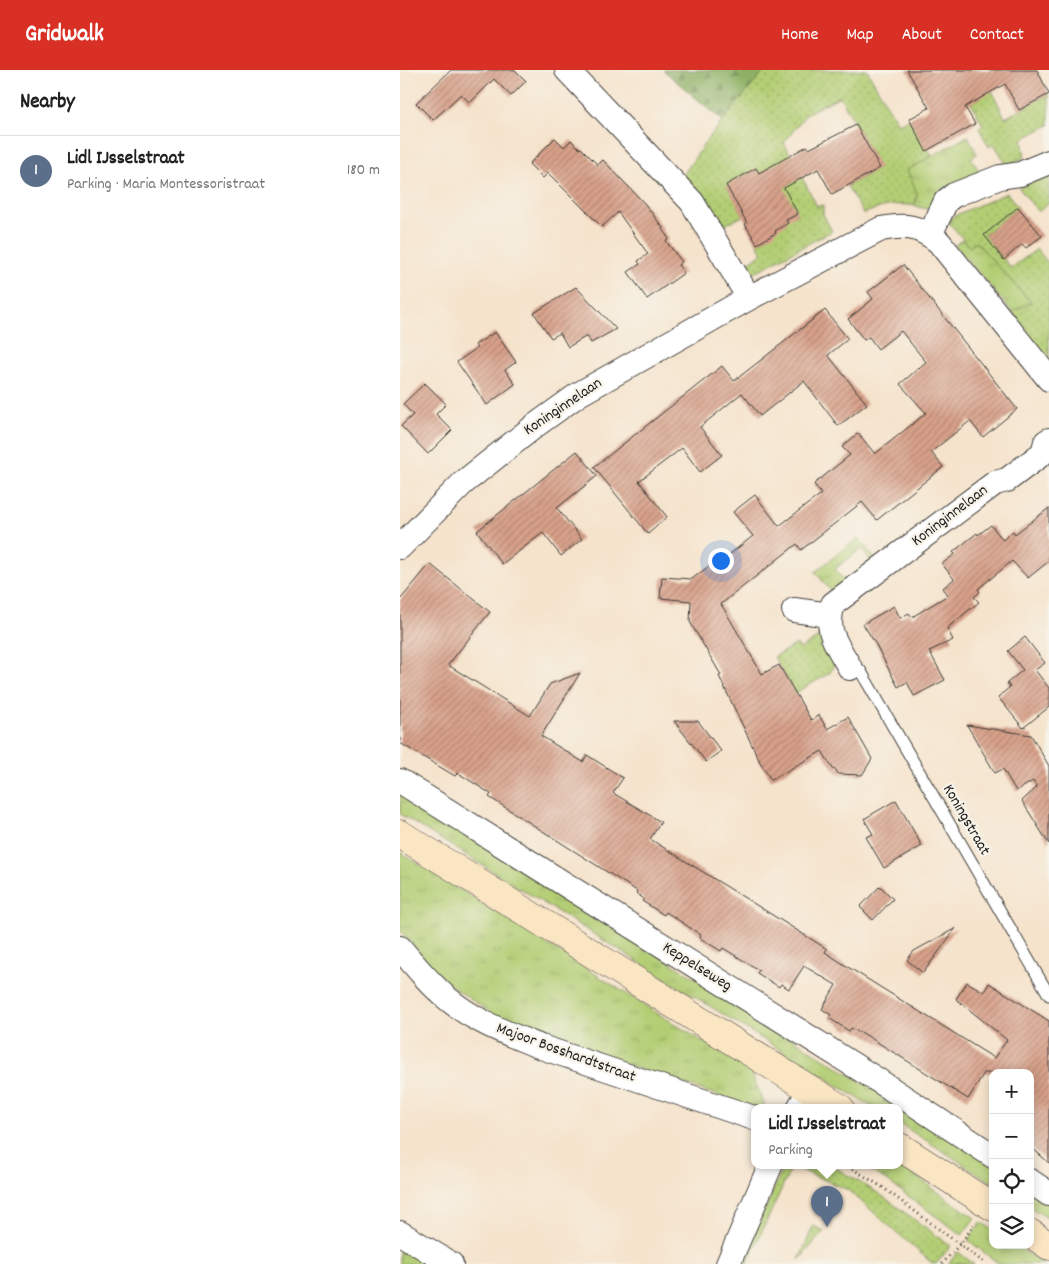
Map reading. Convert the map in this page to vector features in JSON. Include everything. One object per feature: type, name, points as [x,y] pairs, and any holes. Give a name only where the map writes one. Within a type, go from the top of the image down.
[{"type":"main road","points":[[400,834],[804,1099],[824,1104]]},
{"type":"main road","points":[[903,1149],[989,1205]]},
{"type":"main road","points":[[1034,1236],[1049,1246]]},
{"type":"street","points":[[567,70],[692,202],[749,298]]},
{"type":"street","points":[[1049,162],[1020,174],[1000,177],[954,195],[946,201],[930,234],[939,242],[1049,379]]},
{"type":"street","name":"Koninginnelaan","points":[[400,547],[463,483],[536,425],[579,394],[749,298],[881,229],[898,226],[915,228],[930,234]]},
{"type":"street","name":"Koninginnelaan","points":[[830,615],[833,604],[840,597],[995,483],[1007,480],[1042,453],[1046,442],[1049,440]]},
{"type":"street","points":[[794,610],[830,615],[830,632],[850,668]]},
{"type":"street","name":"Keppelseweg","points":[[400,781],[879,1080],[989,1153]]},
{"type":"street","name":"Majoor Bosshardtstraat","points":[[400,948],[426,979],[450,1000],[477,1018],[506,1033],[541,1047],[751,1117]]},
{"type":"street","points":[[728,1264],[769,1169]]},
{"type":"street","points":[[1034,1184],[1049,1194]]},
{"type":"street","points":[[400,1233],[451,1264]]},
{"type":"lane","name":"Koningstraat","points":[[850,668],[860,670],[1049,995]]},
{"type":"path","points":[[853,1169],[882,1187],[986,1264]]},
{"type":"path","points":[[942,1264],[960,1244],[986,1208],[989,1208]]},
{"type":"green space","points":[[663,70],[765,70],[723,121]]},
{"type":"green space","points":[[765,70],[867,70],[898,124],[912,118],[932,156],[907,170],[917,193],[915,206],[888,206],[863,214],[847,186],[879,168],[840,96],[806,114],[784,143],[817,206],[823,205],[823,214],[832,231],[752,274],[744,266],[762,253],[757,236],[758,221],[755,210],[723,226],[703,197],[683,175],[707,140]]},
{"type":"green space","points":[[953,70],[982,70],[1005,118],[1049,94],[1049,125],[1022,139],[1025,157],[1007,165],[994,144],[989,147],[979,128],[983,125]]},
{"type":"green space","points":[[968,136],[977,154],[971,158],[980,172],[940,190],[927,209],[915,206],[917,193],[907,170]]},
{"type":"green space","points":[[1049,175],[1049,203],[1038,212],[1019,188]]},
{"type":"green space","points":[[1007,193],[1018,207],[984,235],[1011,268],[1037,249],[1049,264],[1049,359],[1012,312],[1031,302],[976,242],[970,247],[949,223],[951,218],[958,214]]},
{"type":"green space","points":[[963,239],[970,247],[976,242],[1031,302],[1012,312],[955,245]]},
{"type":"green space","points":[[858,538],[877,561],[873,564],[861,549],[835,569],[847,584],[837,592],[830,590],[815,572]]},
{"type":"green space","points":[[823,634],[835,663],[830,673],[795,693],[774,657],[797,644],[800,649]]},
{"type":"green space","points":[[402,795],[897,1104],[868,1104],[400,814],[400,796]]},
{"type":"green space","points":[[400,852],[750,1071],[764,1104],[751,1104],[751,1106],[554,1041],[497,1017],[454,988],[435,971],[400,930]]},
{"type":"green space","points":[[903,1108],[989,1162],[989,1180],[903,1126]]},
{"type":"green space","points":[[903,1167],[975,1218],[962,1235],[868,1169],[903,1169]]},
{"type":"green space","points":[[783,1169],[791,1169],[747,1264],[741,1264]]},
{"type":"green space","points":[[799,1169],[837,1169],[878,1193],[951,1246],[936,1264],[933,1264],[848,1190]]},
{"type":"green space","points":[[1034,1194],[1049,1204],[1049,1219],[1034,1210]]},
{"type":"green space","points":[[981,1222],[989,1227],[989,1249],[1022,1249],[1043,1264],[999,1264],[968,1240]]},
{"type":"green space","points":[[813,1226],[824,1231],[799,1260]]},
{"type":"green space","points":[[400,1243],[433,1264],[400,1264]]},
{"type":"green space","points":[[958,1252],[974,1264],[948,1264]]},
{"type":"building","points":[[451,70],[515,70],[526,81],[511,96],[494,79],[470,103],[461,94],[433,120],[416,103]]},
{"type":"building","points":[[907,70],[1037,70],[1049,94],[1019,110],[1005,84],[965,107],[975,124],[926,151],[909,119],[929,108]]},
{"type":"building","points":[[856,125],[880,168],[832,194],[818,169],[784,188],[798,214],[786,220],[788,223],[775,231],[776,233],[757,244],[726,185],[756,168],[759,173],[807,146],[809,149]]},
{"type":"building","points":[[555,138],[564,147],[571,140],[598,165],[603,160],[645,204],[663,228],[669,239],[666,241],[682,262],[678,265],[684,273],[647,299],[628,272],[640,264],[638,261],[648,254],[618,212],[602,227],[548,173],[543,178],[529,164]]},
{"type":"building","points":[[1018,207],[1042,236],[1026,248],[1022,244],[1004,260],[984,235]]},
{"type":"building","points":[[903,265],[1017,409],[983,437],[970,421],[931,452],[943,467],[877,520],[862,502],[801,550],[797,544],[721,604],[762,674],[779,665],[811,720],[819,715],[827,729],[848,717],[872,759],[862,775],[838,774],[822,751],[771,780],[760,762],[719,676],[721,675],[690,622],[691,601],[660,598],[662,577],[692,579],[709,566],[711,569],[753,536],[733,512],[755,495],[779,526],[821,494],[814,484],[850,455],[842,447],[858,433],[875,454],[926,413],[900,384],[926,362],[901,331],[878,349],[869,337],[864,340],[848,319],[873,299],[868,292]]},
{"type":"building","points":[[576,287],[616,329],[591,343],[587,336],[568,347],[560,333],[551,338],[534,313]]},
{"type":"building","points":[[825,310],[848,339],[828,355],[867,404],[838,426],[804,381],[760,416],[742,393],[700,427],[722,455],[700,472],[682,448],[639,481],[667,517],[648,534],[594,467],[722,366],[734,381]]},
{"type":"building","points":[[495,332],[516,362],[505,370],[515,384],[487,405],[457,362],[477,348],[475,345]]},
{"type":"building","points":[[425,383],[446,404],[436,414],[452,430],[428,454],[401,426],[413,415],[403,404]]},
{"type":"building","points":[[577,451],[597,476],[557,508],[582,539],[561,556],[543,533],[502,564],[477,531]]},
{"type":"building","points":[[1049,508],[1049,561],[1028,578],[1012,561],[978,589],[980,592],[974,597],[979,602],[947,628],[953,640],[929,651],[945,680],[914,696],[907,682],[898,687],[863,624],[894,606],[900,618],[909,613],[912,617],[948,595],[943,588],[954,579],[942,564],[955,554],[953,552],[977,533],[978,535],[991,525],[1003,540],[1013,531],[1015,534]]},
{"type":"building","points":[[430,564],[490,612],[448,665],[530,716],[550,684],[580,673],[541,736],[583,762],[587,755],[623,778],[613,793],[661,822],[650,839],[827,949],[825,952],[994,1058],[1007,1040],[956,999],[967,982],[984,992],[989,983],[1049,1021],[1049,1163],[1034,1150],[1034,1069],[989,1069],[989,1073],[984,1073],[968,1099],[861,1032],[851,1028],[849,1031],[829,1018],[831,1015],[822,1009],[836,985],[804,966],[789,989],[781,984],[779,987],[757,973],[759,970],[723,948],[721,951],[700,938],[701,935],[666,912],[664,915],[642,901],[644,899],[636,893],[637,891],[489,797],[491,794],[458,773],[455,776],[400,743],[400,600]]},
{"type":"building","points":[[1025,637],[1045,663],[1035,670],[1049,688],[1049,707],[1023,728],[998,697],[1010,687],[1007,683],[1023,670],[1008,651]]},
{"type":"building","points":[[674,721],[698,721],[721,751],[706,762]]},
{"type":"building","points":[[967,725],[1031,735],[1049,766],[1049,844],[1022,801],[1037,787],[1033,781],[1016,791],[1003,769],[995,773]]},
{"type":"building","points":[[896,800],[922,846],[884,868],[866,837],[873,834],[864,819]]},
{"type":"building","points":[[880,886],[893,899],[873,920],[860,907]]},
{"type":"building","points":[[956,928],[923,973],[907,960],[914,951]]},
{"type":"place","name":"Lidl IJsselstraat","points":[[827,1227]]}]
